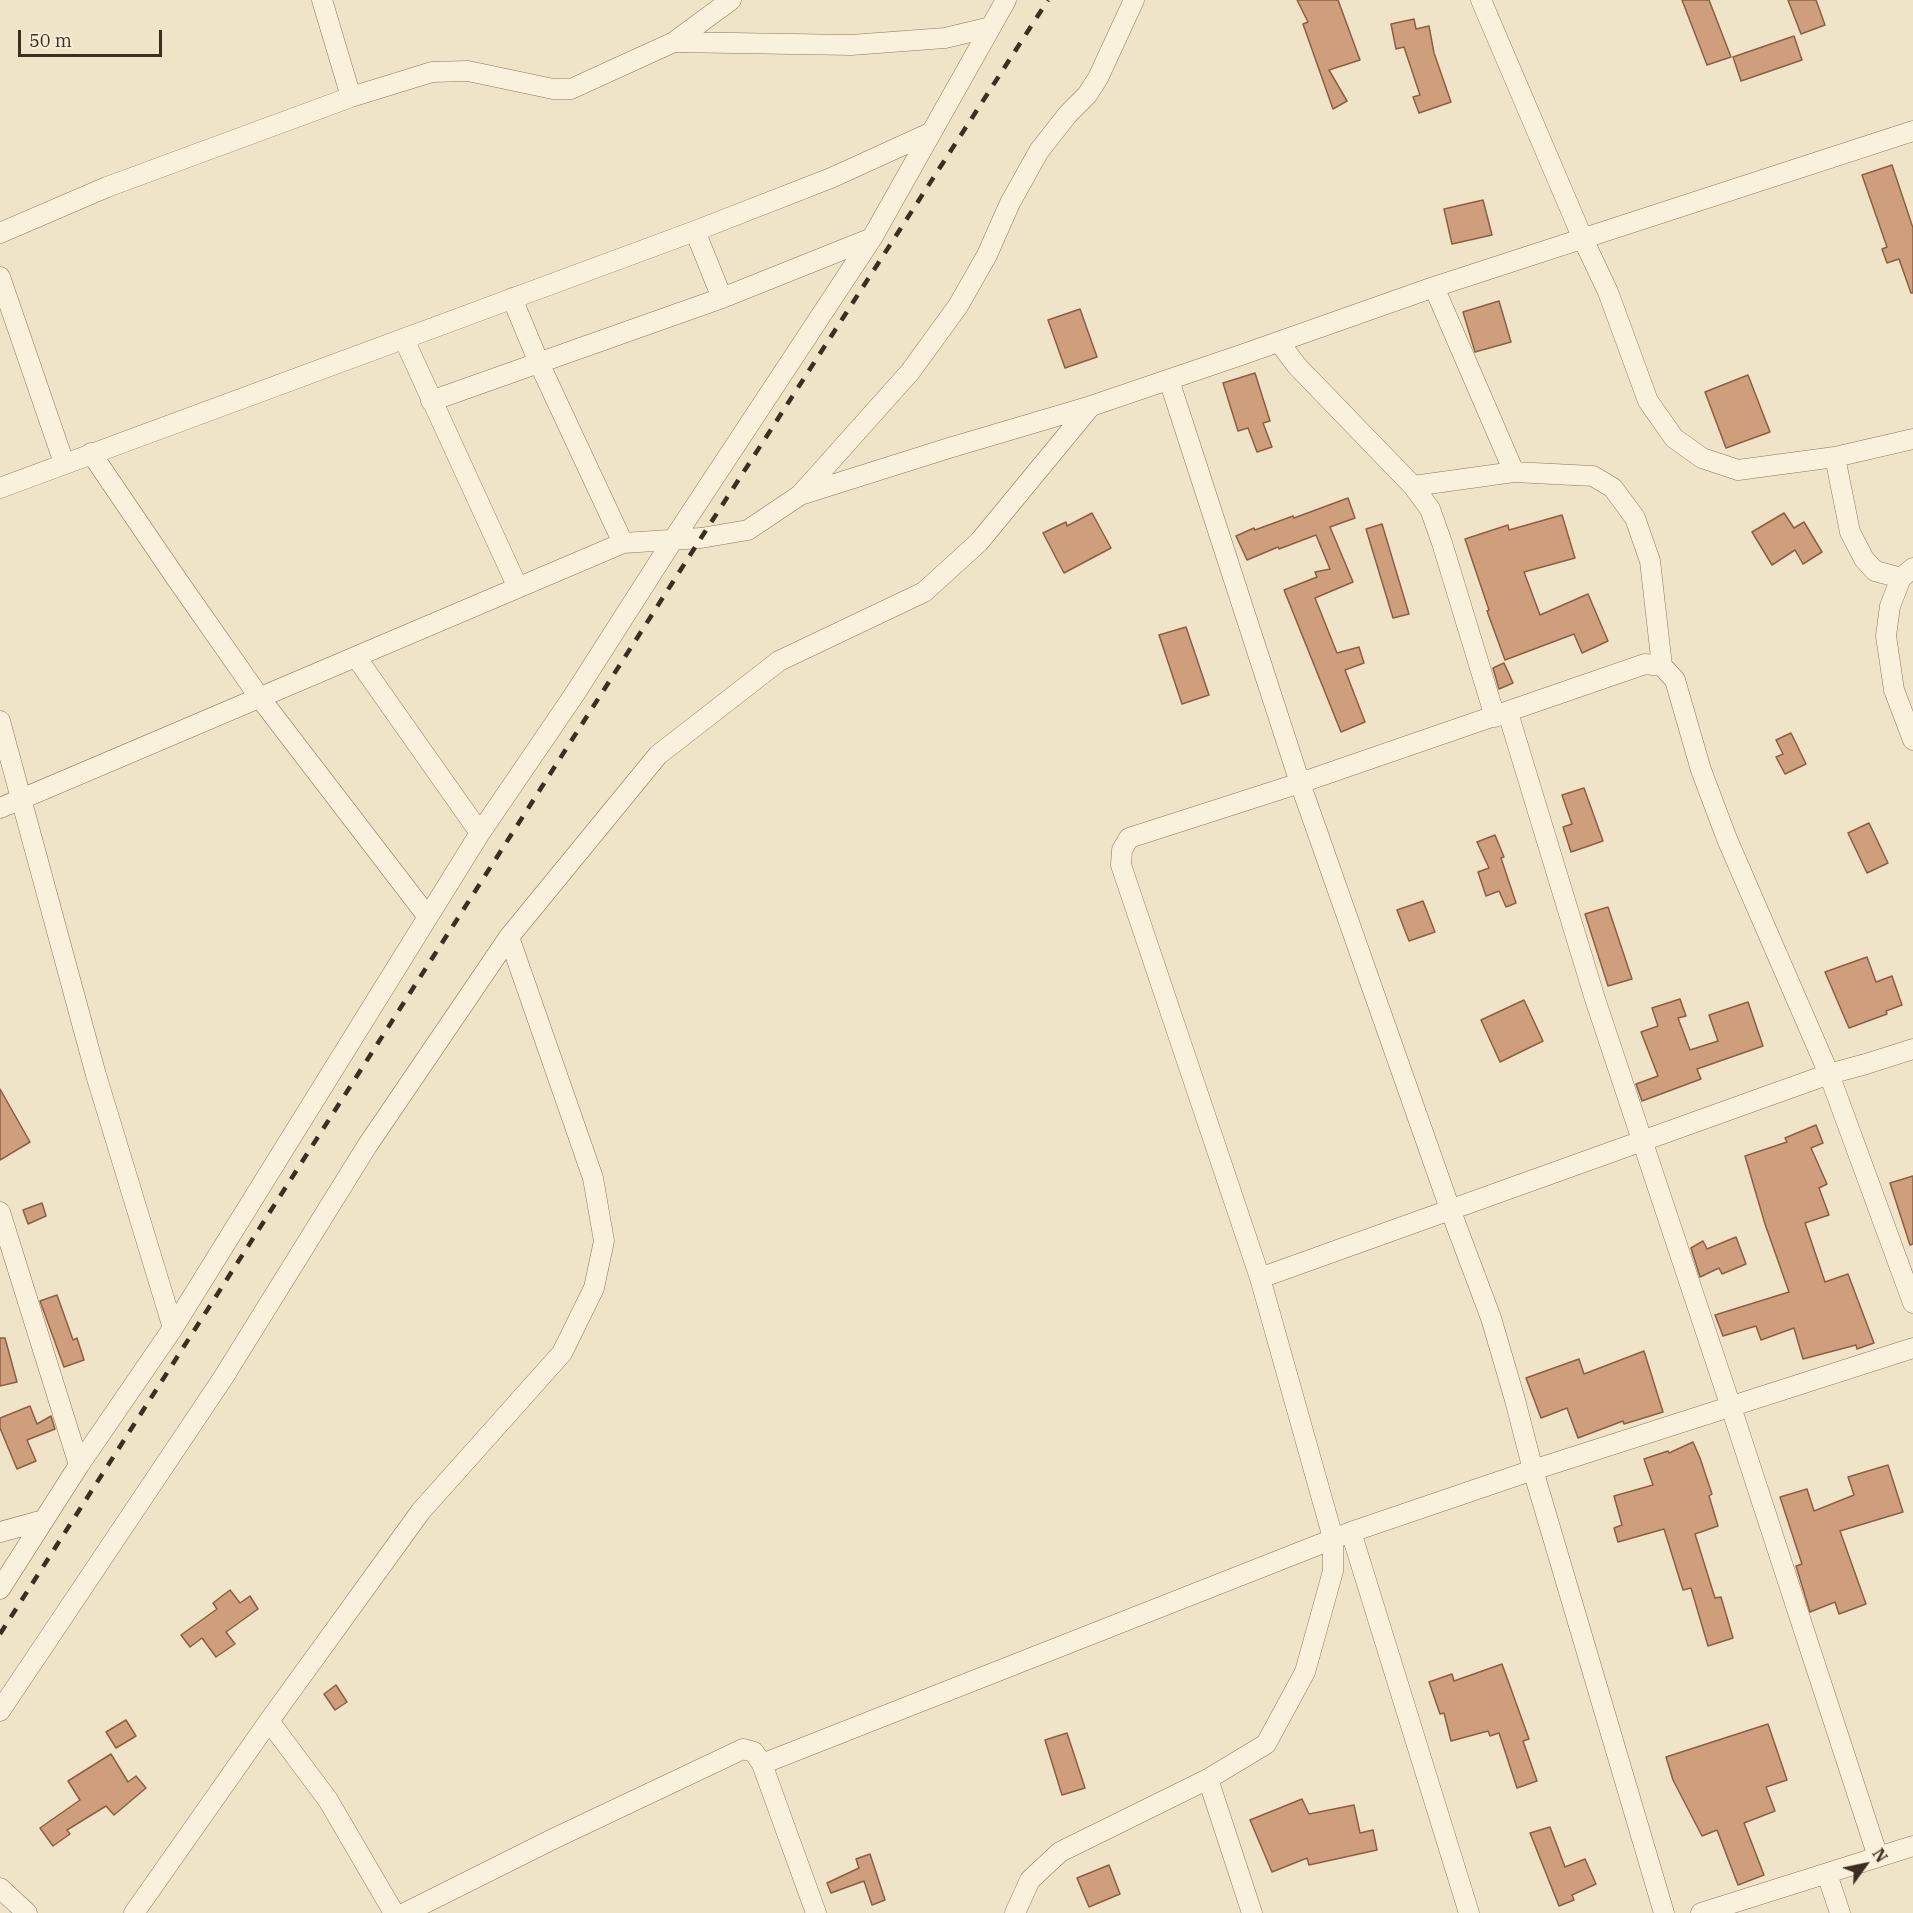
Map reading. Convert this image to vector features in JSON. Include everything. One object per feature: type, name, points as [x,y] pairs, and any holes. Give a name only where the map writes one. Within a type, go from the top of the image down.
[{"type":"street","points":[[322,0],[351,97]]},
{"type":"street","points":[[0,233],[107,187],[351,97],[432,72],[468,71],[553,89],[571,88],[674,42],[731,0]]},
{"type":"street","points":[[0,1589],[79,1465],[173,1328],[480,833],[574,695],[872,238],[1006,0]]},
{"type":"street","points":[[0,808],[623,543],[701,538],[748,530],[800,495],[910,372],[958,306],[987,255],[1010,203],[1039,151],[1068,114],[1087,95],[1098,78],[1134,0]]},
{"type":"street","points":[[1481,0],[1608,292],[1648,401],[1674,438],[1702,458],[1738,470],[1835,458],[1913,439]]},
{"type":"street","points":[[674,42],[851,45],[945,38],[991,27]]},
{"type":"street","points":[[800,495],[1091,406],[1434,287],[1913,131]]},
{"type":"street","points":[[0,488],[695,231],[831,178],[932,132]]},
{"type":"street","points":[[695,231],[722,298]]},
{"type":"street","points":[[431,401],[722,298],[872,238]]},
{"type":"street","points":[[0,277],[64,463]]},
{"type":"street","points":[[1434,287],[1514,472]]},
{"type":"street","points":[[512,298],[539,363],[623,543]]},
{"type":"street","points":[[404,339],[518,588]]},
{"type":"street","points":[[1279,342],[1297,366],[1413,486],[1430,509],[1501,715],[1731,1407],[1878,1857]]},
{"type":"street","points":[[1169,380],[1300,783],[1450,1209],[1491,1318],[1533,1470],[1664,1913]]},
{"type":"street","points":[[0,1711],[223,1378],[367,1146],[509,937],[658,755],[779,661],[924,592],[979,542],[1091,406]]},
{"type":"street","points":[[91,453],[260,698],[428,917]]},
{"type":"street","points":[[1835,458],[1850,532],[1863,559],[1875,571],[1907,573],[1890,606],[1887,636],[1894,690],[1913,740]]},
{"type":"street","points":[[1413,486],[1514,472],[1593,476],[1613,488],[1635,518],[1650,561],[1662,666],[1675,680],[1701,770],[1727,839],[1829,1074],[1913,1303]]},
{"type":"street","points":[[356,657],[480,833]]},
{"type":"street","points":[[1469,1913],[1121,865],[1122,850],[1129,838],[1501,715],[1628,669],[1645,664],[1662,666]]},
{"type":"street","points":[[0,722],[96,1076],[173,1328]]},
{"type":"street","points":[[134,1913],[421,1510],[562,1353],[594,1288],[604,1241],[593,1178],[509,937]]},
{"type":"street","points":[[1260,1278],[1829,1074],[1913,1049]]},
{"type":"street","points":[[0,1212],[79,1465]]},
{"type":"street","points":[[762,1764],[1342,1535],[1533,1470],[1913,1348]]},
{"type":"street","points":[[0,1532],[44,1520]]},
{"type":"street","points":[[1015,1913],[1030,1880],[1060,1852],[1208,1779],[1266,1744],[1305,1672],[1342,1535]]},
{"type":"street","points":[[269,1721],[328,1800],[394,1913]]},
{"type":"street","points":[[405,1913],[553,1839],[743,1749],[754,1752],[762,1764],[816,1913]]},
{"type":"street","points":[[1208,1779],[1252,1913]]},
{"type":"street","points":[[1701,1913],[1913,1846]]},
{"type":"street","points":[[1827,1874],[1840,1913]]},
{"type":"street","points":[[0,1887],[27,1913]]},
{"type":"building","points":[[1297,0],[1338,0],[1360,60],[1329,70],[1347,101],[1333,109],[1303,24],[1308,22]]},
{"type":"building","points":[[1682,0],[1709,0],[1731,57],[1707,65]]},
{"type":"building","points":[[1788,0],[1816,0],[1825,25],[1801,34]]},
{"type":"building","points":[[1414,19],[1416,29],[1429,26],[1434,53],[1451,102],[1419,113],[1413,97],[1420,95],[1404,47],[1396,49],[1391,24]]},
{"type":"building","points":[[1794,36],[1802,60],[1741,81],[1733,57]]},
{"type":"building","points":[[1892,165],[1913,228],[1913,293],[1911,293],[1899,259],[1887,263],[1882,249],[1887,247],[1862,175]]},
{"type":"building","points":[[1483,200],[1492,235],[1452,244],[1444,209]]},
{"type":"building","points":[[1499,301],[1511,342],[1475,352],[1463,312]]},
{"type":"building","points":[[1080,309],[1097,357],[1065,368],[1048,320]]},
{"type":"building","points":[[1255,373],[1270,421],[1263,423],[1272,447],[1257,452],[1248,428],[1238,431],[1223,383]]},
{"type":"building","points":[[1748,375],[1770,432],[1726,448],[1705,392]]},
{"type":"building","points":[[1348,498],[1355,518],[1330,527],[1353,582],[1315,598],[1337,653],[1359,647],[1364,663],[1345,670],[1365,722],[1341,732],[1284,590],[1317,577],[1315,572],[1330,569],[1316,535],[1247,560],[1236,536]]},
{"type":"building","points":[[1092,513],[1111,548],[1064,573],[1043,533],[1066,522],[1067,526]]},
{"type":"building","points":[[1784,513],[1794,528],[1804,522],[1822,552],[1803,564],[1795,550],[1772,565],[1752,532]]},
{"type":"building","points":[[1562,515],[1575,558],[1524,572],[1540,615],[1588,594],[1608,641],[1582,653],[1574,634],[1505,660],[1465,539],[1508,525],[1509,530]]},
{"type":"building","points":[[1382,524],[1409,614],[1393,618],[1366,529]]},
{"type":"building","points":[[1186,627],[1209,695],[1182,704],[1159,635]]},
{"type":"building","points":[[1504,663],[1513,683],[1499,689],[1493,668]]},
{"type":"building","points":[[1791,733],[1806,764],[1785,774],[1776,757],[1783,754],[1776,740]]},
{"type":"building","points":[[1584,788],[1603,841],[1571,852],[1563,827],[1572,824],[1562,795]]},
{"type":"building","points":[[1869,823],[1888,863],[1867,873],[1848,833]]},
{"type":"building","points":[[1495,835],[1504,857],[1501,858],[1516,903],[1506,907],[1499,891],[1486,896],[1478,872],[1489,868],[1477,842]]},
{"type":"building","points":[[1423,901],[1435,932],[1409,941],[1397,910]]},
{"type":"building","points":[[1608,907],[1632,979],[1608,986],[1585,914]]},
{"type":"building","points":[[1867,957],[1876,982],[1892,976],[1902,1005],[1886,1011],[1887,1014],[1849,1028],[1825,972]]},
{"type":"building","points":[[1680,999],[1686,1016],[1678,1018],[1690,1050],[1718,1041],[1709,1015],[1748,1002],[1763,1046],[1697,1069],[1701,1079],[1642,1101],[1636,1084],[1658,1076],[1641,1032],[1658,1026],[1652,1008]]},
{"type":"building","points":[[1524,1000],[1543,1041],[1500,1062],[1481,1020]]},
{"type":"building","points":[[0,1089],[30,1142],[0,1160]]},
{"type":"building","points":[[1816,1125],[1823,1143],[1811,1148],[1827,1184],[1819,1188],[1829,1215],[1805,1223],[1825,1282],[1848,1274],[1874,1343],[1857,1349],[1856,1345],[1803,1359],[1794,1328],[1761,1340],[1756,1326],[1723,1336],[1715,1315],[1789,1292],[1765,1224],[1745,1156],[1787,1142],[1785,1138]]},
{"type":"building","points":[[1913,1176],[1913,1244],[1910,1245],[1890,1183]]},
{"type":"building","points":[[42,1203],[46,1216],[28,1224],[23,1210]]},
{"type":"building","points":[[1736,1237],[1746,1264],[1722,1274],[1719,1268],[1700,1277],[1691,1248],[1703,1241],[1707,1249]]},
{"type":"building","points":[[57,1295],[73,1340],[77,1338],[84,1360],[64,1367],[40,1301]]},
{"type":"building","points":[[0,1338],[5,1338],[17,1382],[0,1386]]},
{"type":"building","points":[[1644,1351],[1663,1412],[1624,1424],[1623,1421],[1578,1438],[1567,1408],[1541,1418],[1526,1378],[1579,1359],[1584,1374]]},
{"type":"building","points":[[30,1406],[37,1424],[51,1416],[55,1429],[27,1440],[36,1461],[17,1469],[0,1428],[0,1418]]},
{"type":"building","points":[[1693,1442],[1712,1494],[1709,1496],[1718,1526],[1695,1534],[1715,1598],[1721,1597],[1733,1638],[1708,1646],[1691,1588],[1683,1590],[1664,1529],[1618,1542],[1614,1528],[1622,1525],[1614,1496],[1653,1485],[1644,1459],[1668,1451],[1669,1453]]},
{"type":"building","points":[[1888,1465],[1903,1512],[1840,1531],[1866,1604],[1839,1614],[1835,1602],[1810,1612],[1796,1566],[1802,1564],[1780,1497],[1807,1489],[1814,1511],[1854,1495],[1848,1477]]},
{"type":"building","points":[[230,1590],[240,1603],[250,1596],[258,1609],[226,1632],[235,1644],[216,1657],[202,1638],[190,1647],[181,1635],[217,1609],[213,1603]]},
{"type":"building","points":[[1502,1664],[1529,1739],[1523,1741],[1537,1781],[1517,1788],[1499,1733],[1490,1736],[1488,1731],[1451,1741],[1444,1713],[1440,1714],[1429,1682],[1452,1674],[1454,1681]]},
{"type":"building","points":[[336,1685],[347,1702],[335,1710],[324,1694]]},
{"type":"building","points":[[126,1720],[136,1736],[116,1748],[106,1732]]},
{"type":"building","points":[[1768,1724],[1787,1780],[1766,1787],[1775,1811],[1744,1823],[1764,1875],[1738,1885],[1717,1830],[1702,1836],[1673,1780],[1666,1757]]},
{"type":"building","points":[[1067,1733],[1085,1788],[1062,1795],[1045,1740]]},
{"type":"building","points":[[111,1754],[128,1782],[136,1776],[146,1788],[114,1815],[106,1806],[67,1830],[70,1834],[53,1846],[40,1828],[80,1800],[68,1781]]},
{"type":"building","points":[[1302,1799],[1309,1814],[1354,1805],[1360,1833],[1373,1830],[1377,1850],[1309,1865],[1307,1858],[1272,1872],[1250,1820]]},
{"type":"building","points":[[1550,1827],[1565,1867],[1585,1859],[1596,1884],[1572,1895],[1574,1900],[1559,1906],[1530,1833]]},
{"type":"building","points":[[870,1854],[885,1900],[872,1905],[864,1881],[831,1893],[827,1883],[859,1868],[856,1859]]},
{"type":"building","points":[[1109,1865],[1120,1894],[1089,1907],[1077,1878]]},
{"type":"railway","points":[[0,1634],[1048,0]]}]
